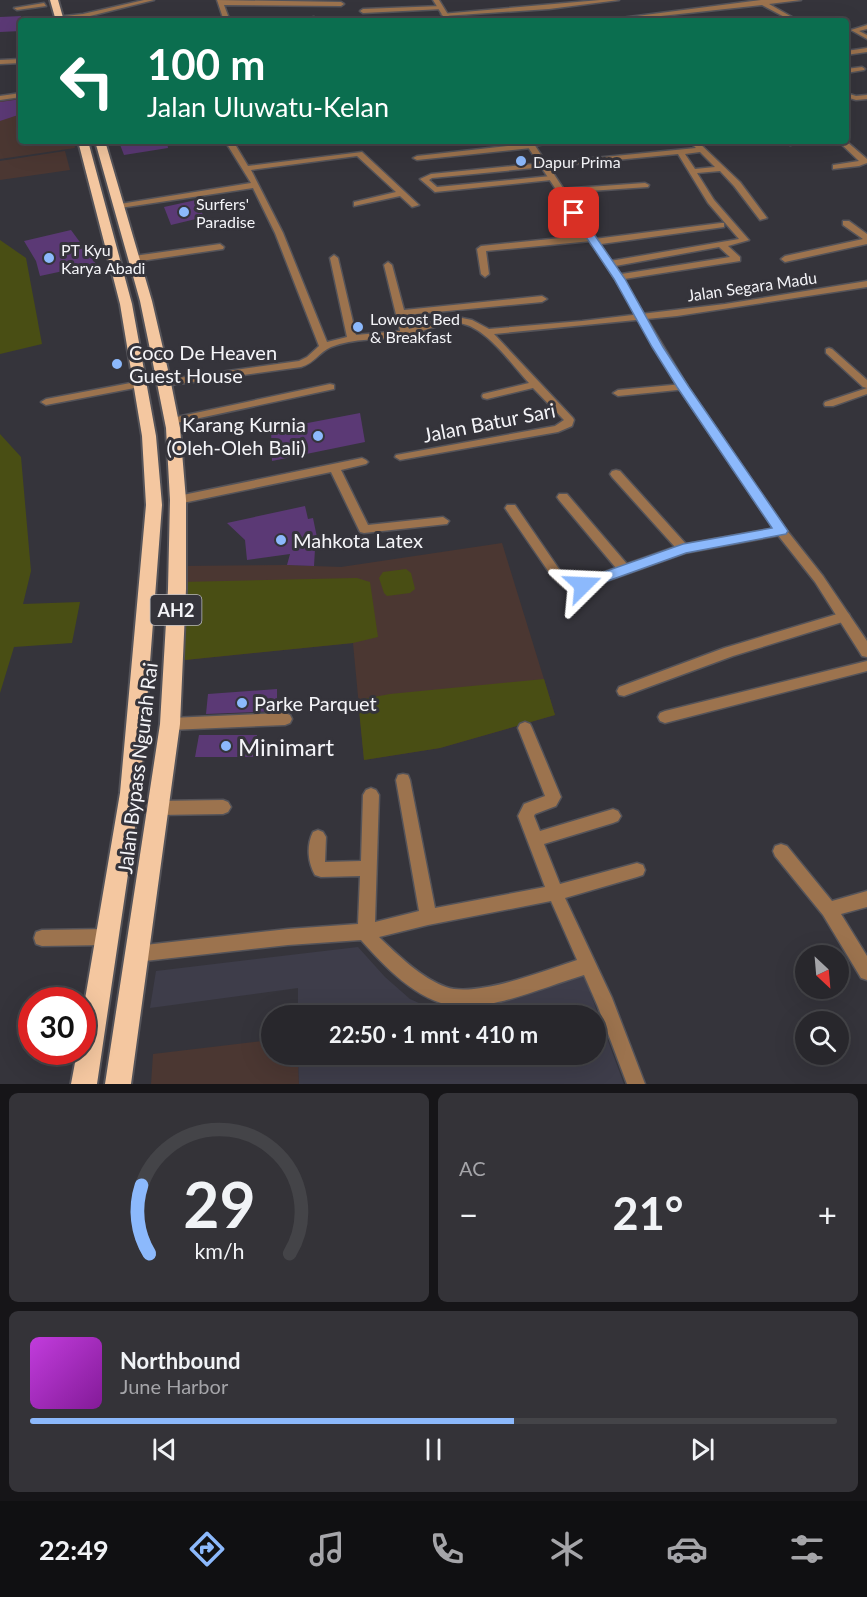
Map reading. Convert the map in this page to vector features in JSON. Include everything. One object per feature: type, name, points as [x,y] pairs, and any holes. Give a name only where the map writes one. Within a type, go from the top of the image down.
[{"type":"highway","points":[[54,0],[59,18]]},
{"type":"highway","points":[[43,2],[47,17]]},
{"type":"highway","name":"Jalan Bypass Ngurah Rai","points":[[83,144],[126,304],[149,436],[154,505],[130,792],[84,1084]]},
{"type":"highway","name":"Jalan Bypass Ngurah Rai","points":[[101,144],[134,259],[164,383],[171,421],[178,500],[177,589],[170,724],[118,1084]]},
{"type":"street","points":[[85,18],[151,0]]},
{"type":"street","points":[[436,0],[447,18]]},
{"type":"street","points":[[543,0],[549,7]]},
{"type":"street","points":[[363,11],[549,7],[616,0]]},
{"type":"street","points":[[621,18],[745,2],[798,0]]},
{"type":"street","points":[[225,18],[220,1],[341,4]]},
{"type":"street","points":[[17,8],[43,2]]},
{"type":"street","points":[[760,2],[790,18]]},
{"type":"street","points":[[726,6],[738,14]]},
{"type":"street","points":[[631,8],[641,15]]},
{"type":"street","points":[[706,8],[724,15]]},
{"type":"street","points":[[867,27],[854,30],[867,37]]},
{"type":"street","points":[[849,52],[867,50]]},
{"type":"street","points":[[0,62],[18,61]]},
{"type":"street","points":[[849,70],[862,69]]},
{"type":"street","points":[[0,98],[18,95]]},
{"type":"street","points":[[849,96],[867,97]]},
{"type":"street","points":[[231,144],[258,188],[293,264],[324,346]]},
{"type":"street","points":[[417,158],[530,144],[610,264],[642,316],[657,347],[683,387],[867,652]]},
{"type":"street","points":[[695,144],[740,187],[763,218]]},
{"type":"street","points":[[836,167],[864,162],[865,158],[846,144]]},
{"type":"street","points":[[551,177],[439,190],[431,189],[424,179],[429,176],[700,150]]},
{"type":"street","points":[[610,264],[745,240],[711,201],[680,152]]},
{"type":"street","points":[[246,169],[359,154],[415,205]]},
{"type":"street","points":[[694,171],[721,169]]},
{"type":"street","points":[[560,190],[645,185]]},
{"type":"street","points":[[120,206],[258,188]]},
{"type":"street","points":[[357,204],[403,194]]},
{"type":"street","points":[[846,223],[867,240]]},
{"type":"street","points":[[485,274],[479,250],[721,225]]},
{"type":"street","points":[[785,259],[867,240]]},
{"type":"street","points":[[618,277],[737,259],[722,245]]},
{"type":"street","points":[[134,259],[220,247]]},
{"type":"street","points":[[334,258],[352,339]]},
{"type":"street","points":[[388,265],[405,333]]},
{"type":"street","name":"Jalan Segara Madu","points":[[642,316],[775,300],[867,284]]},
{"type":"street","points":[[399,313],[542,299]]},
{"type":"street","name":"Jalan Batur Sari","points":[[487,332],[576,326],[642,316]]},
{"type":"street","name":"Jalan Batur Sari","points":[[164,383],[301,364],[314,359],[324,346],[352,339],[405,333],[457,320],[470,322],[487,332],[569,420],[566,426],[400,457]]},
{"type":"street","points":[[829,351],[867,385]]},
{"type":"street","points":[[46,402],[141,384]]},
{"type":"street","points":[[487,396],[536,384]]},
{"type":"street","points":[[171,421],[330,387]]},
{"type":"street","points":[[618,393],[683,387]]},
{"type":"street","points":[[829,404],[867,391]]},
{"type":"street","points":[[178,500],[362,462]]},
{"type":"street","points":[[335,468],[364,530],[443,521]]},
{"type":"street","points":[[616,474],[683,549]]},
{"type":"street","points":[[563,498],[624,569]]},
{"type":"street","points":[[511,508],[557,575],[565,583],[583,585],[683,549],[730,538],[782,531]]},
{"type":"street","points":[[624,691],[729,652],[844,617]]},
{"type":"street","points":[[665,717],[867,666]]},
{"type":"street","points":[[170,724],[285,719]]},
{"type":"street","points":[[525,728],[553,797],[551,801],[533,806],[526,813],[534,840],[555,893],[589,965],[636,1084]]},
{"type":"street","points":[[404,780],[428,917]]},
{"type":"street","points":[[371,795],[366,932],[416,979],[444,996],[455,998],[491,993],[589,965]]},
{"type":"street","points":[[157,808],[223,807]]},
{"type":"street","points":[[534,840],[613,816]]},
{"type":"street","points":[[318,837],[317,863],[321,870],[369,868]]},
{"type":"street","points":[[781,851],[829,910],[867,972]]},
{"type":"street","points":[[136,954],[288,937],[366,932],[428,917],[555,893],[637,870]]},
{"type":"street","points":[[829,910],[867,899]]},
{"type":"street","points":[[42,938],[106,937]]},
{"type":"shaded area","points":[[18,97],[18,144],[74,144],[75,148],[0,159],[0,99]]},
{"type":"shaded area","points":[[65,151],[70,170],[0,180],[0,161]]},
{"type":"shaded area","points":[[502,543],[555,715],[440,748],[364,760],[353,643],[185,660],[181,566],[341,567]]},
{"type":"shaded area","points":[[358,947],[385,977],[410,999],[423,1005],[298,1005],[298,988],[150,1008],[156,971]]},
{"type":"shaded area","points":[[584,976],[595,1005],[482,1005]]},
{"type":"shaded area","points":[[606,1035],[624,1084],[299,1084],[298,1065],[606,1065]]},
{"type":"shaded area","points":[[261,1041],[261,1065],[298,1065],[299,1084],[151,1084],[153,1054]]},
{"type":"green space","points":[[0,240],[26,258],[42,344],[0,354]]},
{"type":"green space","points":[[0,434],[21,457],[31,571],[23,604],[80,602],[72,643],[14,647],[0,693]]},
{"type":"green space","points":[[406,569],[411,573],[415,589],[410,593],[387,596],[379,578],[383,572]]},
{"type":"green space","points":[[357,578],[370,582],[378,637],[353,643],[185,660],[181,582]]},
{"type":"green space","points":[[544,679],[555,715],[440,748],[364,760],[358,700],[390,694]]},
{"type":"building","points":[[21,16],[18,18],[18,31],[0,32],[0,17]]},
{"type":"building","points":[[18,99],[18,115],[0,121],[0,102]]},
{"type":"building","points":[[120,144],[167,144],[168,148],[124,155]]},
{"type":"building","name":"Surfers' Paradise","points":[[196,200],[204,217],[171,225],[164,207]]},
{"type":"building","points":[[71,230],[96,264],[40,276],[36,261],[24,241]]},
{"type":"building","name":"Karang Kurnia (Oleh-Oleh Bali)","points":[[360,413],[365,442],[272,461],[271,430]]},
{"type":"building","name":"Mahkota Latex","points":[[305,506],[308,519],[313,518],[319,547],[315,549],[314,566],[287,565],[290,554],[247,560],[245,540],[227,523]]},
{"type":"building","name":"Parke Parquet","points":[[277,689],[277,711],[206,714],[208,694]]},
{"type":"building","name":"Minimart","points":[[199,735],[257,735],[254,757],[195,757]]},
{"type":"place","name":"Dapur Prima","points":[[521,161]]},
{"type":"place","name":"Surfers' Paradise","points":[[184,212]]},
{"type":"place","name":"PT Kyu Karya Abadi","points":[[49,258]]},
{"type":"place","name":"Lowcost Bed & Breakfast","points":[[358,327]]},
{"type":"place","name":"Coco De Heaven Guest House","points":[[117,364]]},
{"type":"place","name":"Karang Kurnia (Oleh-Oleh Bali)","points":[[318,436]]},
{"type":"place","name":"Mahkota Latex","points":[[281,540]]},
{"type":"place","name":"Parke Parquet","points":[[242,703]]},
{"type":"place","name":"Minimart","points":[[226,746]]},
{"type":"route","points":[[574,213],[620,279],[657,347],[683,387],[782,531],[730,538],[683,549],[583,585]]}]
